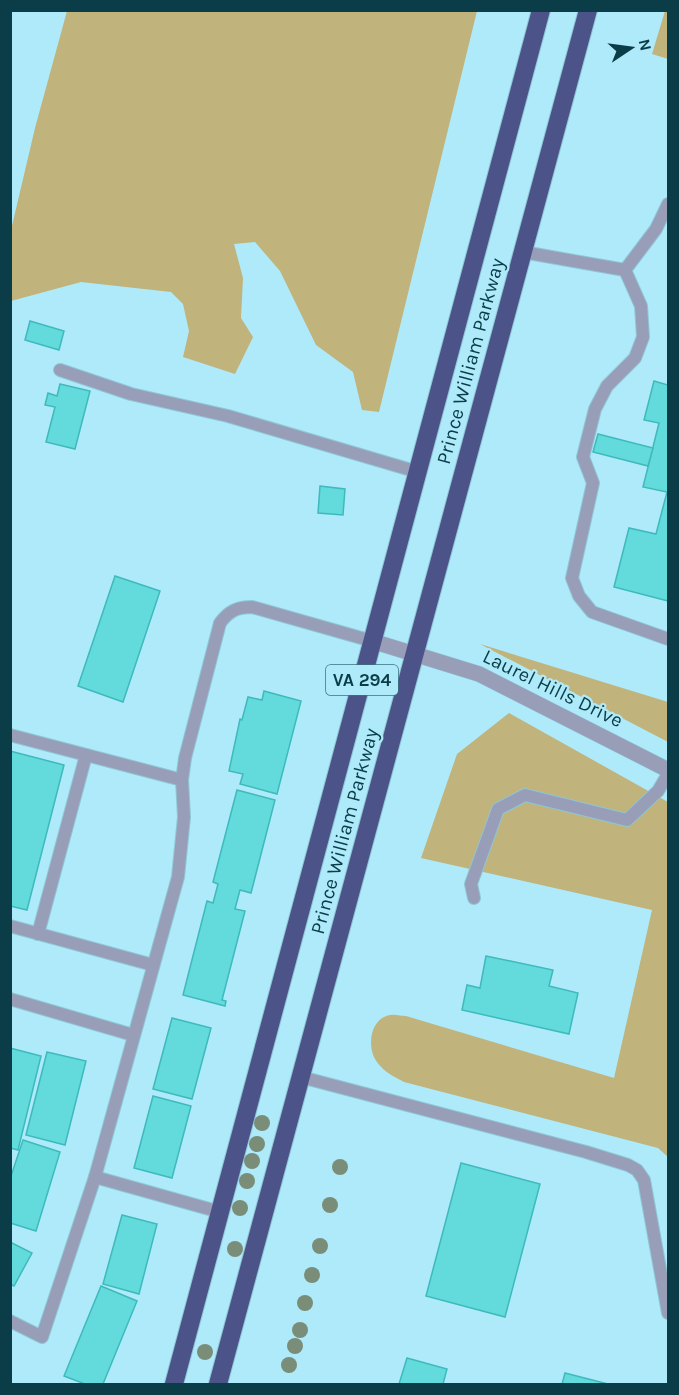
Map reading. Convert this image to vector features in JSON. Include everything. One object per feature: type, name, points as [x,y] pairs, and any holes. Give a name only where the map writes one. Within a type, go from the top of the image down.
[{"type":"highway","name":"Prince William Parkway","points":[[174,1384],[541,10]]},
{"type":"highway","name":"Prince William Parkway","points":[[218,1384],[588,10]]},
{"type":"street","name":"Laurel Hills Drive","points":[[372,641],[479,674],[669,772]]},
{"type":"lane","points":[[625,270],[656,229],[669,204]]},
{"type":"lane","points":[[523,252],[625,270]]},
{"type":"lane","points":[[625,270],[641,306],[643,337],[635,358],[608,386],[595,409],[584,457],[593,483],[572,579],[579,596],[592,612],[669,639]]},
{"type":"lane","points":[[60,370],[131,394],[228,416],[418,472]]},
{"type":"lane","points":[[10,1321],[42,1337],[95,1178],[178,877],[184,817],[182,780],[220,623],[228,613],[239,607],[252,607],[372,641]]},
{"type":"lane","points":[[10,735],[182,780]]},
{"type":"lane","points":[[38,934],[86,755]]},
{"type":"lane","points":[[474,898],[471,884],[498,809],[525,795],[627,820],[658,791],[669,772]]},
{"type":"lane","points":[[10,926],[153,965]]},
{"type":"lane","points":[[10,999],[133,1035]]},
{"type":"lane","points":[[301,1077],[586,1152],[637,1170],[644,1180],[669,1313]]},
{"type":"lane","points":[[95,1178],[220,1212]]},
{"type":"shaded area","points":[[67,11],[477,11],[379,412],[362,410],[353,372],[316,345],[280,271],[255,242],[234,244],[243,278],[241,318],[253,337],[235,374],[183,357],[189,331],[183,304],[171,292],[81,282],[11,301],[11,230],[35,128]]},
{"type":"shaded area","points":[[665,11],[668,11],[668,59],[652,54]]},
{"type":"shaded area","points":[[480,644],[668,702],[668,742]]},
{"type":"shaded area","points":[[509,713],[668,802],[668,1157],[658,1148],[404,1082],[386,1071],[374,1056],[371,1042],[374,1027],[384,1017],[396,1015],[406,1016],[614,1078],[652,910],[421,858],[457,754]]},
{"type":"building","points":[[30,321],[64,331],[59,350],[25,340]]},
{"type":"building","points":[[654,381],[668,385],[668,601],[614,587],[629,528],[656,534],[667,492],[643,487],[659,423],[644,420]]},
{"type":"building","points":[[60,384],[90,391],[75,449],[46,442],[55,407],[45,405],[48,393],[57,396]]},
{"type":"building","points":[[598,434],[653,448],[648,466],[593,452]]},
{"type":"building","points":[[320,486],[345,489],[343,515],[318,513]]},
{"type":"building","points":[[115,576],[160,591],[123,702],[78,686]]},
{"type":"building","points":[[264,691],[301,701],[277,794],[240,784],[243,774],[229,771],[240,719],[242,720],[248,697],[262,700]]},
{"type":"building","points":[[10,751],[64,765],[27,910],[10,906]]},
{"type":"building","points":[[237,790],[275,800],[251,893],[240,890],[235,909],[245,911],[222,1000],[226,1001],[225,1006],[183,995],[207,901],[213,903],[218,884],[213,882]]},
{"type":"building","points":[[486,956],[553,970],[549,986],[578,993],[569,1034],[462,1010],[467,985],[480,988]]},
{"type":"building","points":[[172,1018],[211,1028],[192,1099],[153,1089]]},
{"type":"building","points":[[10,1048],[41,1056],[18,1150],[10,1148]]},
{"type":"building","points":[[47,1052],[86,1061],[65,1145],[26,1135]]},
{"type":"building","points":[[153,1096],[191,1106],[172,1178],[134,1168]]},
{"type":"building","points":[[23,1140],[60,1152],[36,1231],[10,1223],[10,1179]]},
{"type":"building","points":[[461,1163],[540,1184],[505,1317],[426,1296]]},
{"type":"building","points":[[122,1215],[157,1224],[139,1294],[103,1284]]},
{"type":"building","points":[[10,1242],[32,1253],[14,1286],[10,1284]]},
{"type":"building","points":[[101,1286],[137,1301],[103,1384],[85,1384],[64,1376]]},
{"type":"building","points":[[407,1358],[447,1369],[443,1384],[399,1384]]},
{"type":"building","points":[[565,1373],[608,1384],[562,1384]]}]
